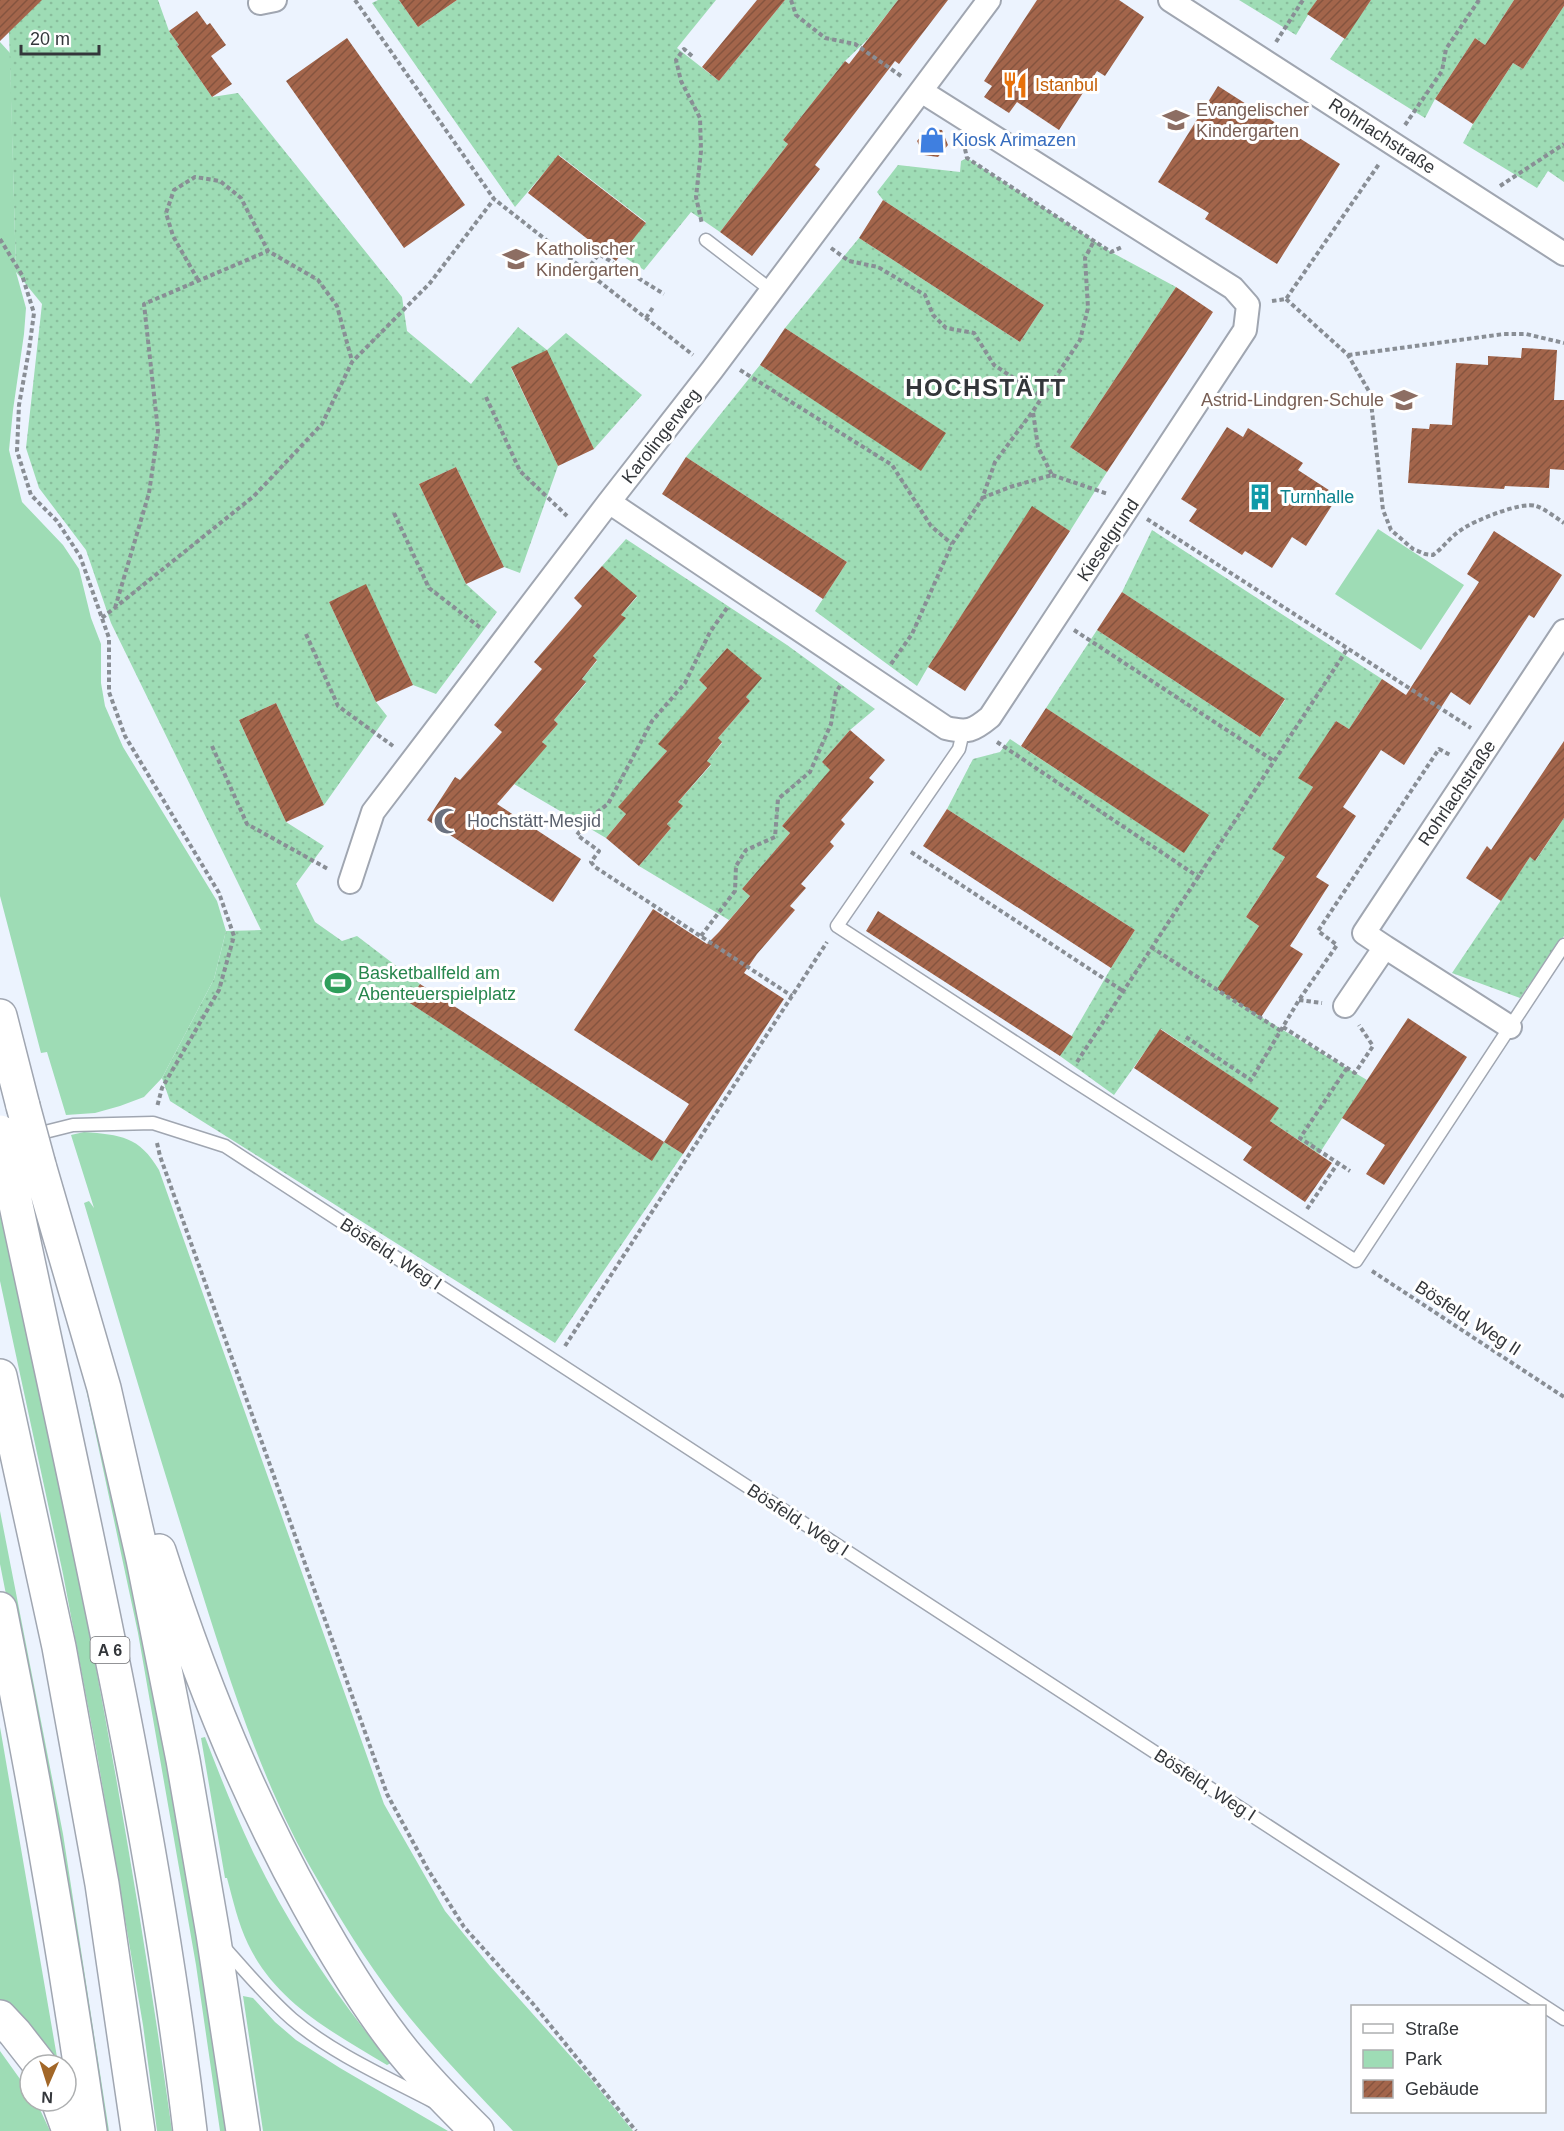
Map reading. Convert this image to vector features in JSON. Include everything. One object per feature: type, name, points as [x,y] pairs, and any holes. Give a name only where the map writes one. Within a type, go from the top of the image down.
[{"type":"highway","points":[[0,1016],[15,1142],[137,1474],[159,1552],[220,1724],[277,1848],[346,1973],[395,2041],[471,2125]]},
{"type":"highway","name":"A 6","points":[[15,1142],[152,1875],[183,2068],[190,2131]]},
{"type":"highway","points":[[0,1376],[61,1658],[102,1884],[138,2131]]},
{"type":"highway","points":[[104,1388],[143,1559],[183,1760],[213,1934],[243,2131]]},
{"type":"highway","points":[[0,1609],[28,1747],[68,1973],[90,2131]]},
{"type":"highway","points":[[0,2017],[31,2053]]},
{"type":"highway","points":[[62,2113],[69,2131]]},
{"type":"street","name":"Karolingerweg","points":[[350,882],[374,812],[585,533],[717,364],[989,0]]},
{"type":"street","name":"Rohrlachstraße","points":[[1170,0],[1394,142],[1564,254]]},
{"type":"street","points":[[921,91],[1233,288],[1248,305]]},
{"type":"street","name":"Kieselgrund","points":[[970,730],[990,717],[1130,508],[1245,330],[1248,305]]},
{"type":"street","points":[[609,502],[946,728],[970,730]]},
{"type":"street","name":"Rohrlachstraße","points":[[1510,1027],[1364,933],[1564,631]]},
{"type":"street","points":[[1345,1006],[1385,947]]},
{"type":"lane","points":[[705,240],[771,290]]},
{"type":"lane","points":[[970,730],[837,926],[1356,1261],[1564,945]]},
{"type":"lane","name":"Bösfeld, Weg I","points":[[15,1142],[73,1125],[153,1123],[225,1146],[1543,2005]]},
{"type":"lane","points":[[213,1934],[258,1987],[294,2020],[344,2054],[471,2125]]},
{"type":"lane","name":"Bösfeld, Weg I","points":[[1546,2007],[1564,2019]]},
{"type":"path","points":[[355,0],[494,198],[646,318],[717,364],[892,465],[931,526],[952,544]]},
{"type":"path","points":[[791,0],[796,15],[825,38],[855,44],[921,91]]},
{"type":"path","points":[[1264,60],[1303,0]]},
{"type":"path","points":[[1248,305],[1286,299],[1442,70],[1446,49],[1479,0]]},
{"type":"path","points":[[692,56],[684,49],[676,60],[681,81],[700,118],[701,151],[696,197],[705,240]]},
{"type":"path","points":[[961,115],[967,158],[1111,252],[1149,235]]},
{"type":"path","points":[[1487,203],[1502,182],[1564,144]]},
{"type":"path","points":[[198,281],[173,236],[166,213],[174,190],[195,177],[220,181],[241,198],[268,251],[318,280],[337,306],[352,362]]},
{"type":"path","points":[[102,618],[254,496],[322,424],[352,362],[430,283],[494,198]]},
{"type":"path","points":[[813,236],[849,261],[878,267],[925,295],[933,315],[946,328],[974,333],[994,365],[1042,397]]},
{"type":"path","points":[[0,239],[22,275],[34,313],[19,405],[17,451],[31,495],[57,521],[80,556],[109,638],[109,692],[125,735],[219,893],[234,936],[219,990],[162,1088],[153,1123],[160,1156],[387,1794],[427,1868],[464,1927],[534,2005],[636,2131]]},
{"type":"path","points":[[879,682],[912,634],[952,544],[982,499],[995,462],[1033,411],[1080,340],[1088,308],[1085,258],[1094,241]]},
{"type":"path","points":[[115,609],[149,493],[158,431],[144,304],[268,251]]},
{"type":"path","points":[[586,271],[600,254],[664,294]]},
{"type":"path","points":[[1286,299],[1348,355],[1370,393],[1383,510],[1391,530],[1413,549],[1433,555],[1444,548],[1459,531],[1473,523],[1523,504],[1535,505],[1564,523]]},
{"type":"path","points":[[646,318],[654,306]]},
{"type":"path","points":[[1348,355],[1504,334],[1526,334],[1564,343]]},
{"type":"path","points":[[486,397],[520,471],[585,533]]},
{"type":"path","points":[[1033,411],[1038,447],[1052,475]]},
{"type":"path","points":[[982,499],[1010,487],[1052,475],[1111,494],[1492,741]]},
{"type":"path","points":[[394,513],[429,588],[501,644]]},
{"type":"path","points":[[740,589],[710,632],[685,683],[652,721],[608,804],[592,816],[577,835],[599,851],[591,862],[595,867],[792,996]]},
{"type":"path","points":[[1056,618],[1274,761]]},
{"type":"path","points":[[306,634],[338,706],[413,760]]},
{"type":"path","points":[[1068,1077],[1348,648]]},
{"type":"path","points":[[701,936],[735,891],[736,866],[746,850],[775,837],[778,799],[810,772],[831,724],[836,692],[853,665]]},
{"type":"path","points":[[970,730],[1200,878]]},
{"type":"path","points":[[212,746],[247,824],[350,882]]},
{"type":"path","points":[[1186,1037],[1251,1080],[1337,945],[1318,931],[1439,749],[1473,769]]},
{"type":"path","points":[[895,842],[1123,991]]},
{"type":"path","points":[[555,1361],[837,926]]},
{"type":"path","points":[[1151,947],[1355,1073],[1373,1046],[1345,1006]]},
{"type":"path","points":[[1347,1068],[1300,1138],[1350,1171]]},
{"type":"path","points":[[1307,1210],[1338,1163]]},
{"type":"path","name":"Bösfeld, Weg II","points":[[1356,1261],[1564,1397]]},
{"type":"green space","points":[[37,0],[158,0],[169,31],[179,45],[177,46],[212,97],[238,93],[402,297],[407,331],[471,384],[518,327],[547,350],[566,333],[642,395],[594,449],[570,400],[511,368],[558,466],[520,573],[504,567],[456,467],[419,484],[466,584],[497,612],[436,694],[413,685],[366,585],[329,602],[376,702],[387,716],[324,805],[276,703],[239,720],[286,822],[324,846],[296,884],[315,922],[342,941],[357,936],[420,984],[408,1002],[652,1160],[664,1142],[683,1154],[555,1343],[170,1101],[162,1078],[214,979],[226,931],[261,930],[111,623],[86,550],[39,488],[26,448],[42,304],[16,272],[9,32],[33,8]]},
{"type":"green space","points":[[378,0],[399,0],[418,27],[457,0],[716,0],[677,48],[719,81],[785,0],[898,0],[867,40],[845,61],[783,140],[788,144],[720,232],[691,212],[644,270],[621,255],[646,222],[559,155],[515,207],[372,3]]},
{"type":"green space","points":[[1239,0],[1317,0],[1296,35]]},
{"type":"green space","points":[[1371,0],[1514,0],[1485,45],[1475,38],[1425,118],[1330,59]]},
{"type":"green space","points":[[1564,6],[1564,182],[1548,171],[1537,188],[1463,143],[1513,63],[1523,69]]},
{"type":"green space","points":[[0,42],[10,53],[16,272],[26,308],[9,450],[22,502],[63,545],[79,569],[91,618],[101,644],[101,683],[105,706],[123,747],[217,901],[226,931],[214,979],[162,1078],[144,1097],[95,1113],[66,1115],[47,1052],[41,1053],[0,896]]},
{"type":"green space","points":[[967,158],[1111,252],[1176,287],[1070,447],[1107,472],[1070,531],[1032,507],[917,686],[815,611],[847,562],[686,457],[760,365],[921,470],[945,433],[785,328],[859,238],[1020,342],[1044,305],[883,200],[877,192],[898,165],[960,172],[961,161]]},
{"type":"green space","points":[[1378,529],[1464,585],[1421,650],[1335,594]]},
{"type":"green space","points":[[1152,530],[1382,679],[1349,729],[1336,721],[1299,778],[1313,787],[1273,848],[1285,857],[1246,917],[1259,926],[1218,989],[1367,1080],[1319,1154],[1270,1121],[1278,1108],[1161,1029],[1114,1095],[1060,1056],[1135,930],[947,809],[973,759],[1000,752],[1010,739],[1183,852],[1208,815],[1046,708],[1097,630],[1260,737],[1285,700],[1122,592]]},
{"type":"green space","points":[[626,539],[787,645],[875,709],[850,730],[822,762],[831,770],[782,826],[790,833],[742,889],[750,896],[729,920],[639,866],[671,828],[667,824],[682,806],[678,802],[711,765],[707,761],[722,743],[718,738],[750,701],[746,697],[727,648],[699,680],[707,688],[659,744],[667,751],[619,807],[626,814],[606,838],[514,784],[546,746],[542,742],[558,724],[554,720],[586,683],[582,679],[597,661],[593,656],[625,619],[621,615],[637,597],[602,566]]},
{"type":"green space","points":[[1564,818],[1564,936],[1520,998],[1452,973],[1530,857],[1536,860]]},
{"type":"green space","points":[[84,1132],[109,1134],[128,1139],[144,1150],[159,1170],[384,1804],[445,1911],[633,2131],[513,2131],[438,2050],[395,1999],[354,1940],[316,1877],[278,1803],[246,1725],[180,1522],[84,1203],[89,1201],[94,1208],[71,1135]]},
{"type":"green space","points":[[0,1214],[51,1442],[96,1671],[137,1900],[172,2131],[157,2131],[143,2025],[97,1754],[63,1574],[0,1281]]},
{"type":"green space","points":[[79,1356],[138,1580],[232,2131],[220,2131],[196,1965],[138,1633]]},
{"type":"green space","points":[[0,1511],[63,1834],[109,2131],[99,2131],[28,1706],[0,1564]]},
{"type":"green space","points":[[0,1727],[56,2053],[45,2053],[0,2001]]},
{"type":"green space","points":[[205,1737],[246,1838],[282,1908],[352,2014],[391,2063],[387,2065],[308,2015],[274,1983],[248,1944],[227,1878],[225,1878],[201,1738]]},
{"type":"green space","points":[[243,1996],[253,1998],[296,2040],[448,2131],[263,2131]]},
{"type":"green space","points":[[0,2051],[18,2076],[18,2113],[42,2113],[50,2131],[0,2131]]},
{"type":"building","points":[[0,0],[42,0],[0,41]]},
{"type":"building","points":[[399,0],[457,0],[418,27]]},
{"type":"building","points":[[757,0],[785,0],[719,81],[702,67]]},
{"type":"building","points":[[898,0],[948,0],[899,64],[895,61],[815,165],[820,169],[752,256],[720,232],[788,144],[783,140],[845,61],[849,64]]},
{"type":"building","points":[[1037,0],[1119,0],[1144,17],[1105,76],[1097,71],[1059,130],[1017,102],[1009,113],[984,97],[992,86],[984,81]]},
{"type":"building","points":[[1317,0],[1371,0],[1345,39],[1307,14]]},
{"type":"building","points":[[1514,0],[1564,0],[1564,6],[1523,69],[1513,63],[1473,124],[1435,99],[1475,38],[1485,45]]},
{"type":"building","points":[[197,11],[207,25],[210,23],[226,45],[211,56],[232,84],[212,97],[169,31]]},
{"type":"building","points":[[347,38],[465,205],[404,248],[286,81]]},
{"type":"building","points":[[1218,86],[1340,164],[1277,264],[1205,219],[1209,213],[1158,182]]},
{"type":"building","points":[[927,129],[942,130],[948,145],[938,157],[924,155],[917,141]]},
{"type":"building","points":[[558,155],[646,223],[616,261],[528,193]]},
{"type":"building","points":[[883,200],[1044,305],[1020,342],[859,238]]},
{"type":"building","points":[[1176,287],[1213,312],[1107,472],[1070,447]]},
{"type":"building","points":[[785,328],[946,433],[921,471],[760,365]]},
{"type":"building","points":[[1522,348],[1557,350],[1554,400],[1564,400],[1564,470],[1550,469],[1549,488],[1505,486],[1504,489],[1408,483],[1412,428],[1429,429],[1430,424],[1452,425],[1456,363],[1488,365],[1488,356],[1521,358]]},
{"type":"building","points":[[547,350],[594,449],[558,466],[511,367]]},
{"type":"building","name":"Turnhalle","points":[[1227,427],[1243,437],[1248,428],[1303,463],[1298,470],[1338,496],[1306,546],[1292,537],[1272,568],[1245,551],[1242,555],[1189,521],[1197,509],[1181,499]]},
{"type":"building","points":[[686,457],[847,562],[823,599],[662,494]]},
{"type":"building","points":[[456,467],[504,567],[466,584],[419,484]]},
{"type":"building","points":[[1032,506],[1070,531],[965,691],[928,667]]},
{"type":"building","points":[[1494,531],[1562,575],[1534,618],[1529,615],[1470,705],[1451,692],[1404,765],[1381,750],[1343,807],[1356,816],[1316,877],[1329,885],[1290,946],[1303,954],[1261,1017],[1217,989],[1259,926],[1246,917],[1285,857],[1272,849],[1313,787],[1298,778],[1336,721],[1349,729],[1382,679],[1406,695],[1479,582],[1467,574]]},
{"type":"building","points":[[602,566],[637,596],[621,615],[626,618],[593,656],[597,660],[582,679],[586,682],[554,720],[558,724],[542,742],[547,746],[497,804],[581,859],[553,902],[427,820],[455,777],[460,780],[502,732],[494,725],[542,669],[534,662],[582,606],[574,598]]},
{"type":"building","points":[[366,584],[413,685],[376,702],[329,602]]},
{"type":"building","points":[[1122,592],[1285,699],[1260,737],[1097,630]]},
{"type":"building","points":[[727,648],[762,678],[746,697],[750,701],[718,738],[722,742],[707,761],[711,764],[678,802],[683,806],[667,824],[671,828],[639,866],[606,838],[626,814],[618,807],[667,751],[658,744],[707,688],[699,680]]},
{"type":"building","points":[[276,703],[324,805],[286,822],[239,720]]},
{"type":"building","points":[[1046,708],[1209,815],[1184,853],[1021,746]]},
{"type":"building","points":[[850,730],[885,760],[869,778],[874,782],[841,820],[845,824],[830,842],[834,846],[801,884],[806,888],[790,906],[795,910],[757,954],[744,973],[784,999],[683,1154],[664,1142],[689,1104],[574,1030],[653,909],[707,944],[719,932],[750,896],[742,889],[790,833],[782,826],[830,770],[822,762]]},
{"type":"building","points":[[1564,741],[1564,818],[1535,861],[1530,857],[1501,901],[1466,878],[1487,846],[1491,850]]},
{"type":"building","points":[[947,809],[1135,930],[1111,968],[923,846]]},
{"type":"building","points":[[878,911],[1073,1037],[1060,1056],[866,931]]},
{"type":"building","points":[[420,984],[664,1142],[652,1161],[408,1002]]},
{"type":"building","points":[[1408,1018],[1467,1057],[1384,1185],[1366,1174],[1385,1145],[1342,1118]]},
{"type":"building","points":[[1160,1029],[1279,1108],[1270,1121],[1332,1163],[1305,1202],[1243,1160],[1252,1147],[1134,1068]]},
{"type":"place","name":"Istanbul","points":[[1015,85]]},
{"type":"place","name":"Evangelischer Kindergarten","points":[[1176,120]]},
{"type":"place","name":"Kiosk Arimazen","points":[[932,140]]},
{"type":"place","name":"Katholischer Kindergarten","points":[[516,259]]},
{"type":"place","name":"Astrid-Lindgren-Schule","points":[[1404,400]]},
{"type":"place","name":"Turnhalle","points":[[1260,497]]},
{"type":"place","name":"Hochstätt-Mesjid","points":[[447,821]]},
{"type":"place","name":"Basketballfeld am Abenteuerspielplatz","points":[[338,983]]},
{"type":"district","name":"HOCHSTÄTT","points":[[986,387]]}]
